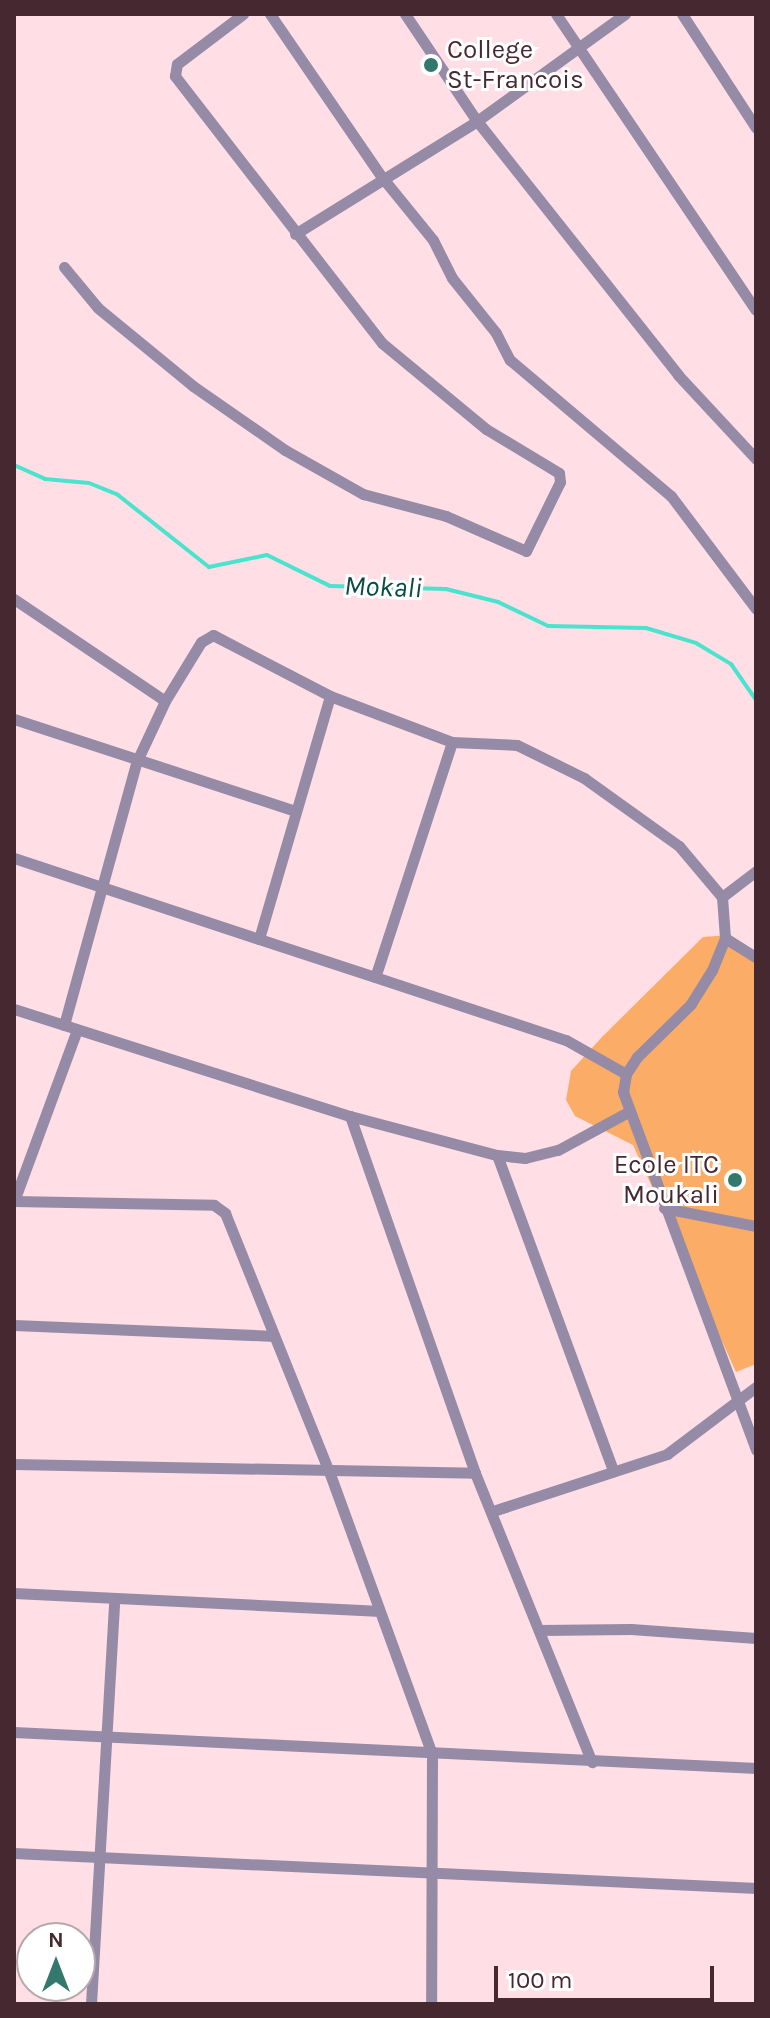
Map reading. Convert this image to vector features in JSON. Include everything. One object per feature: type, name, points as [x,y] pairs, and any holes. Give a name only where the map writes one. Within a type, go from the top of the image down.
[{"type":"street","points":[[64,267],[98,308],[193,386],[285,450],[363,494],[446,516],[526,551],[560,482],[559,473],[486,429],[404,365],[295,234],[175,76],[177,64],[243,14]]},
{"type":"street","points":[[270,14],[381,176],[433,240],[452,278],[496,333],[510,360],[671,496],[756,609]]},
{"type":"street","points":[[405,14],[477,121],[678,375],[756,459]]},
{"type":"street","points":[[556,14],[756,310]]},
{"type":"street","points":[[295,234],[381,176],[477,121],[625,14]]},
{"type":"street","points":[[682,14],[756,128]]},
{"type":"street","points":[[14,599],[165,701]]},
{"type":"street","points":[[64,1025],[136,763],[165,701],[201,642],[213,635],[330,696],[452,742],[517,745],[584,778],[679,846],[722,897],[725,938],[691,1004],[626,1074],[628,1112],[756,1450]]},
{"type":"street","points":[[259,939],[330,696]]},
{"type":"street","points":[[14,719],[136,763],[295,811]]},
{"type":"street","points":[[375,977],[452,742]]},
{"type":"street","points":[[14,858],[101,891],[259,939],[566,1040],[626,1074]]},
{"type":"street","points":[[722,897],[756,871]]},
{"type":"street","points":[[725,938],[756,957]]},
{"type":"street","points":[[14,1009],[350,1116],[497,1155],[525,1158],[558,1150],[628,1112]]},
{"type":"street","points":[[77,1030],[14,1201],[221,1207],[330,1474],[376,1611],[432,1755],[431,2004]]},
{"type":"street","points":[[350,1116],[475,1473],[493,1511],[592,1762]]},
{"type":"street","points":[[497,1155],[613,1471]]},
{"type":"street","points":[[664,1208],[756,1226]]},
{"type":"street","points":[[14,1325],[274,1336]]},
{"type":"street","points":[[493,1511],[667,1454],[756,1387]]},
{"type":"street","points":[[14,1464],[330,1474],[475,1473]]},
{"type":"street","points":[[14,1593],[376,1611]]},
{"type":"street","points":[[91,2004],[109,1739],[114,1600]]},
{"type":"street","points":[[539,1630],[631,1629],[756,1638]]},
{"type":"street","points":[[14,1732],[432,1755],[756,1768]]},
{"type":"street","points":[[14,1853],[101,1860],[756,1888]]},
{"type":"shaded area","points":[[730,935],[756,952],[756,1364],[736,1372],[633,1145],[575,1116],[566,1100],[571,1071],[602,1037],[703,937]]},
{"type":"waterway","name":"Mokali","points":[[14,465],[45,479],[89,483],[118,495],[209,567],[267,555],[330,586],[446,589],[498,602],[548,626],[646,628],[696,643],[731,664],[756,700]]},
{"type":"place","name":"College St-Francois","points":[[431,65]]},
{"type":"place","name":"Ecole ITC Moukali","points":[[735,1180]]}]
